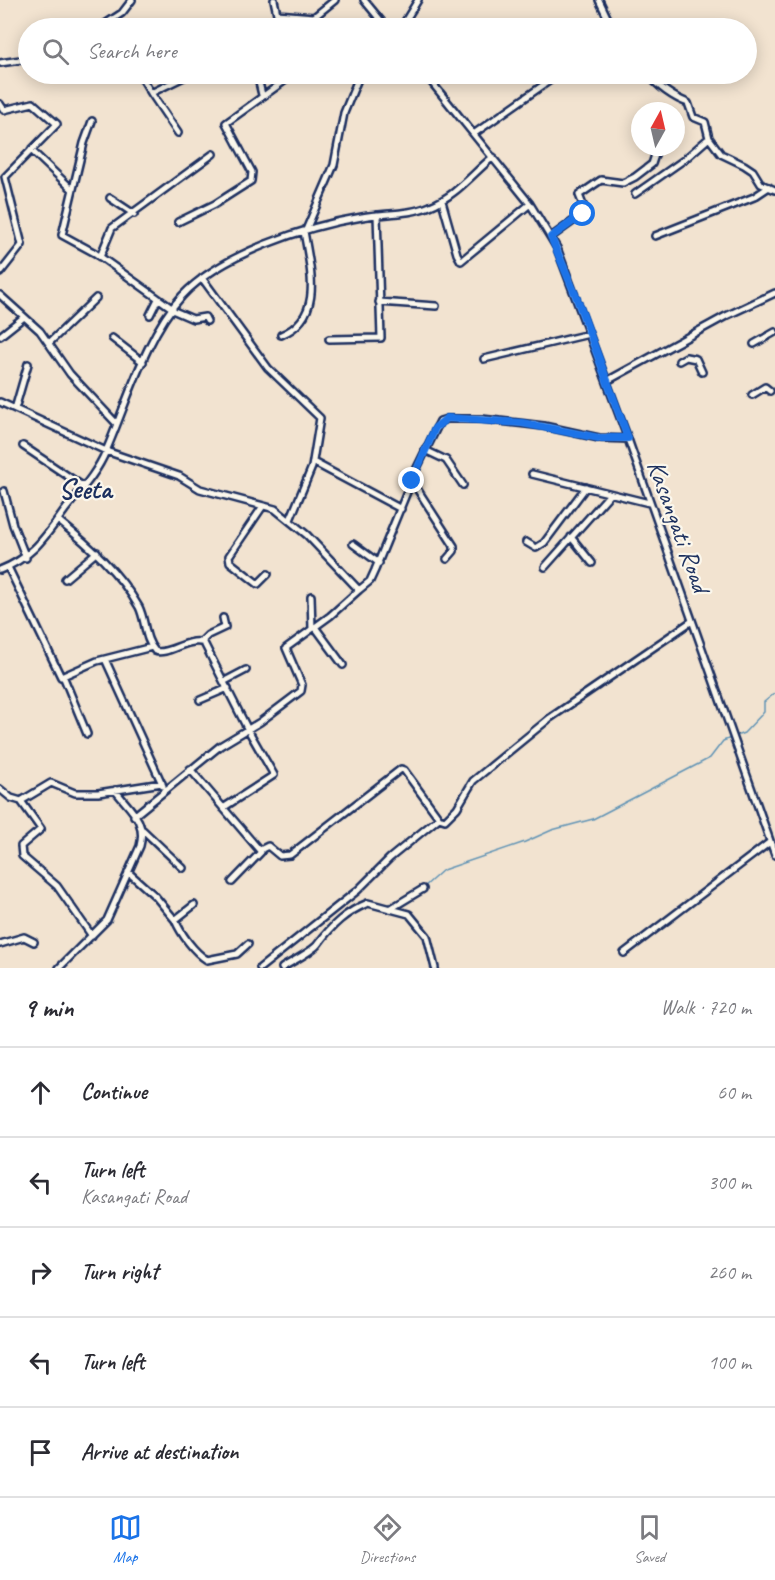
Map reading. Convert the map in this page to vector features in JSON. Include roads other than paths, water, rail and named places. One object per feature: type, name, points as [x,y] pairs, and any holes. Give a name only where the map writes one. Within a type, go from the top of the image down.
[{"type":"street","points":[[115,18],[122,14],[132,0]]},
{"type":"street","points":[[274,0],[277,14],[314,17],[335,0]]},
{"type":"street","points":[[364,0],[379,18]]},
{"type":"street","points":[[407,18],[418,0]]},
{"type":"street","points":[[599,0],[608,18]]},
{"type":"street","points":[[0,63],[18,60]]},
{"type":"street","points":[[146,84],[178,133]]},
{"type":"street","points":[[151,93],[169,84]]},
{"type":"street","points":[[259,84],[262,95]]},
{"type":"street","points":[[178,222],[215,204],[251,181],[252,172],[226,123],[279,84]]},
{"type":"street","points":[[282,335],[300,326],[310,305],[311,278],[305,231],[334,165],[344,112],[356,84]]},
{"type":"street","name":"Kasangati Road","points":[[434,84],[530,204],[551,237],[628,438],[649,504],[775,855]]},
{"type":"street","points":[[475,133],[545,84]]},
{"type":"street","points":[[656,84],[669,90],[675,99],[688,104],[693,117],[705,122],[709,138],[721,154],[753,171],[761,184],[775,190]]},
{"type":"street","points":[[0,104],[4,110],[9,111],[33,102],[57,124],[5,177],[22,245],[0,273]]},
{"type":"street","points":[[92,121],[72,189],[62,236],[100,257],[172,310],[193,319],[206,317],[207,321]]},
{"type":"street","points":[[635,194],[685,159],[709,138]]},
{"type":"street","points":[[31,150],[72,189]]},
{"type":"street","points":[[100,257],[109,232],[213,154]]},
{"type":"street","points":[[551,237],[583,214],[585,210],[579,195],[601,180],[624,183],[652,164],[655,156]]},
{"type":"street","points":[[0,570],[26,558],[59,521],[84,487],[106,451],[142,362],[180,298],[202,278],[254,251],[305,231],[377,215],[427,208],[453,195],[493,157]]},
{"type":"street","points":[[655,236],[754,198],[768,187]]},
{"type":"street","points":[[110,198],[134,214]]},
{"type":"street","points":[[442,201],[461,261],[530,204]]},
{"type":"street","points":[[329,339],[381,338],[377,215]]},
{"type":"street","points":[[202,278],[268,368],[320,418],[313,462],[290,520]]},
{"type":"street","points":[[607,381],[726,316],[775,293]]},
{"type":"street","points":[[0,295],[49,343],[70,374],[116,423]]},
{"type":"street","points":[[49,343],[96,298]]},
{"type":"street","points":[[150,315],[158,299]]},
{"type":"street","points":[[380,302],[436,306]]},
{"type":"street","points":[[0,336],[24,316]]},
{"type":"street","points":[[754,344],[775,332]]},
{"type":"street","points":[[484,359],[589,334]]},
{"type":"street","points":[[112,338],[142,362]]},
{"type":"street","points":[[679,361],[686,357],[696,359],[702,372]]},
{"type":"street","points":[[15,409],[28,364]]},
{"type":"street","points":[[752,395],[765,387],[770,391]]},
{"type":"street","points":[[0,402],[106,451],[179,476],[200,489],[275,509],[330,557],[359,590]]},
{"type":"street","points":[[134,816],[190,769],[301,691],[302,685],[285,650],[370,581],[435,428],[447,418],[522,423],[599,438],[628,438]]},
{"type":"street","points":[[23,446],[84,487]]},
{"type":"street","points":[[425,450],[446,460],[463,485]]},
{"type":"street","points":[[313,462],[401,509]]},
{"type":"street","points":[[532,474],[649,504]]},
{"type":"street","points":[[412,481],[454,546],[454,551],[447,559]]},
{"type":"street","points":[[526,542],[536,548],[544,543],[586,487]]},
{"type":"street","points":[[4,491],[13,525],[26,558]]},
{"type":"street","points":[[545,567],[610,494]]},
{"type":"street","points":[[263,506],[229,556],[230,562],[258,584],[268,574]]},
{"type":"street","points":[[59,521],[97,552],[130,592],[141,611],[152,647],[160,653],[174,646],[202,641],[208,635],[225,627],[223,618]]},
{"type":"street","points":[[572,537],[592,563]]},
{"type":"street","points":[[353,544],[379,563]]},
{"type":"street","points":[[65,579],[97,552]]},
{"type":"street","points":[[8,567],[58,673],[64,678],[87,734]]},
{"type":"street","points":[[311,596],[314,628],[344,665]]},
{"type":"street","points":[[260,850],[268,846],[280,856],[290,855],[401,769],[439,818],[445,820],[456,808],[472,781],[550,718],[692,621]]},
{"type":"street","points":[[202,641],[274,775],[223,808]]},
{"type":"street","points":[[64,678],[105,659],[152,647]]},
{"type":"street","points":[[105,659],[165,790]]},
{"type":"street","points":[[200,700],[246,670]]},
{"type":"street","points":[[190,769],[260,850],[260,855],[232,882]]},
{"type":"street","points":[[21,801],[51,783],[75,793],[162,783]]},
{"type":"street","points":[[0,789],[11,798],[21,801],[41,829],[21,846],[22,856],[57,886],[92,936]]},
{"type":"street","points":[[115,790],[143,830],[183,868]]},
{"type":"street","points":[[260,968],[358,890],[390,858],[439,818]]},
{"type":"street","points":[[59,968],[110,915],[140,846],[143,830]]},
{"type":"street","points":[[624,953],[771,842]]},
{"type":"street","points":[[128,872],[155,896],[200,956],[215,961],[237,954],[248,944]]},
{"type":"street","points":[[390,909],[423,889]]},
{"type":"street","points":[[282,968],[318,944],[332,926],[354,909],[368,903],[410,914],[421,927],[431,948],[435,968]]},
{"type":"street","points":[[175,920],[194,905]]},
{"type":"street","points":[[0,944],[24,938],[34,942]]},
{"type":"street","points":[[215,961],[216,968]]},
{"type":"waterway","points":[[423,888],[443,870],[525,842],[552,830],[593,819],[710,758],[723,741],[744,733],[764,712],[764,702],[775,693]]},
{"type":"district","name":"Seeta","points":[[85,488]]}]
